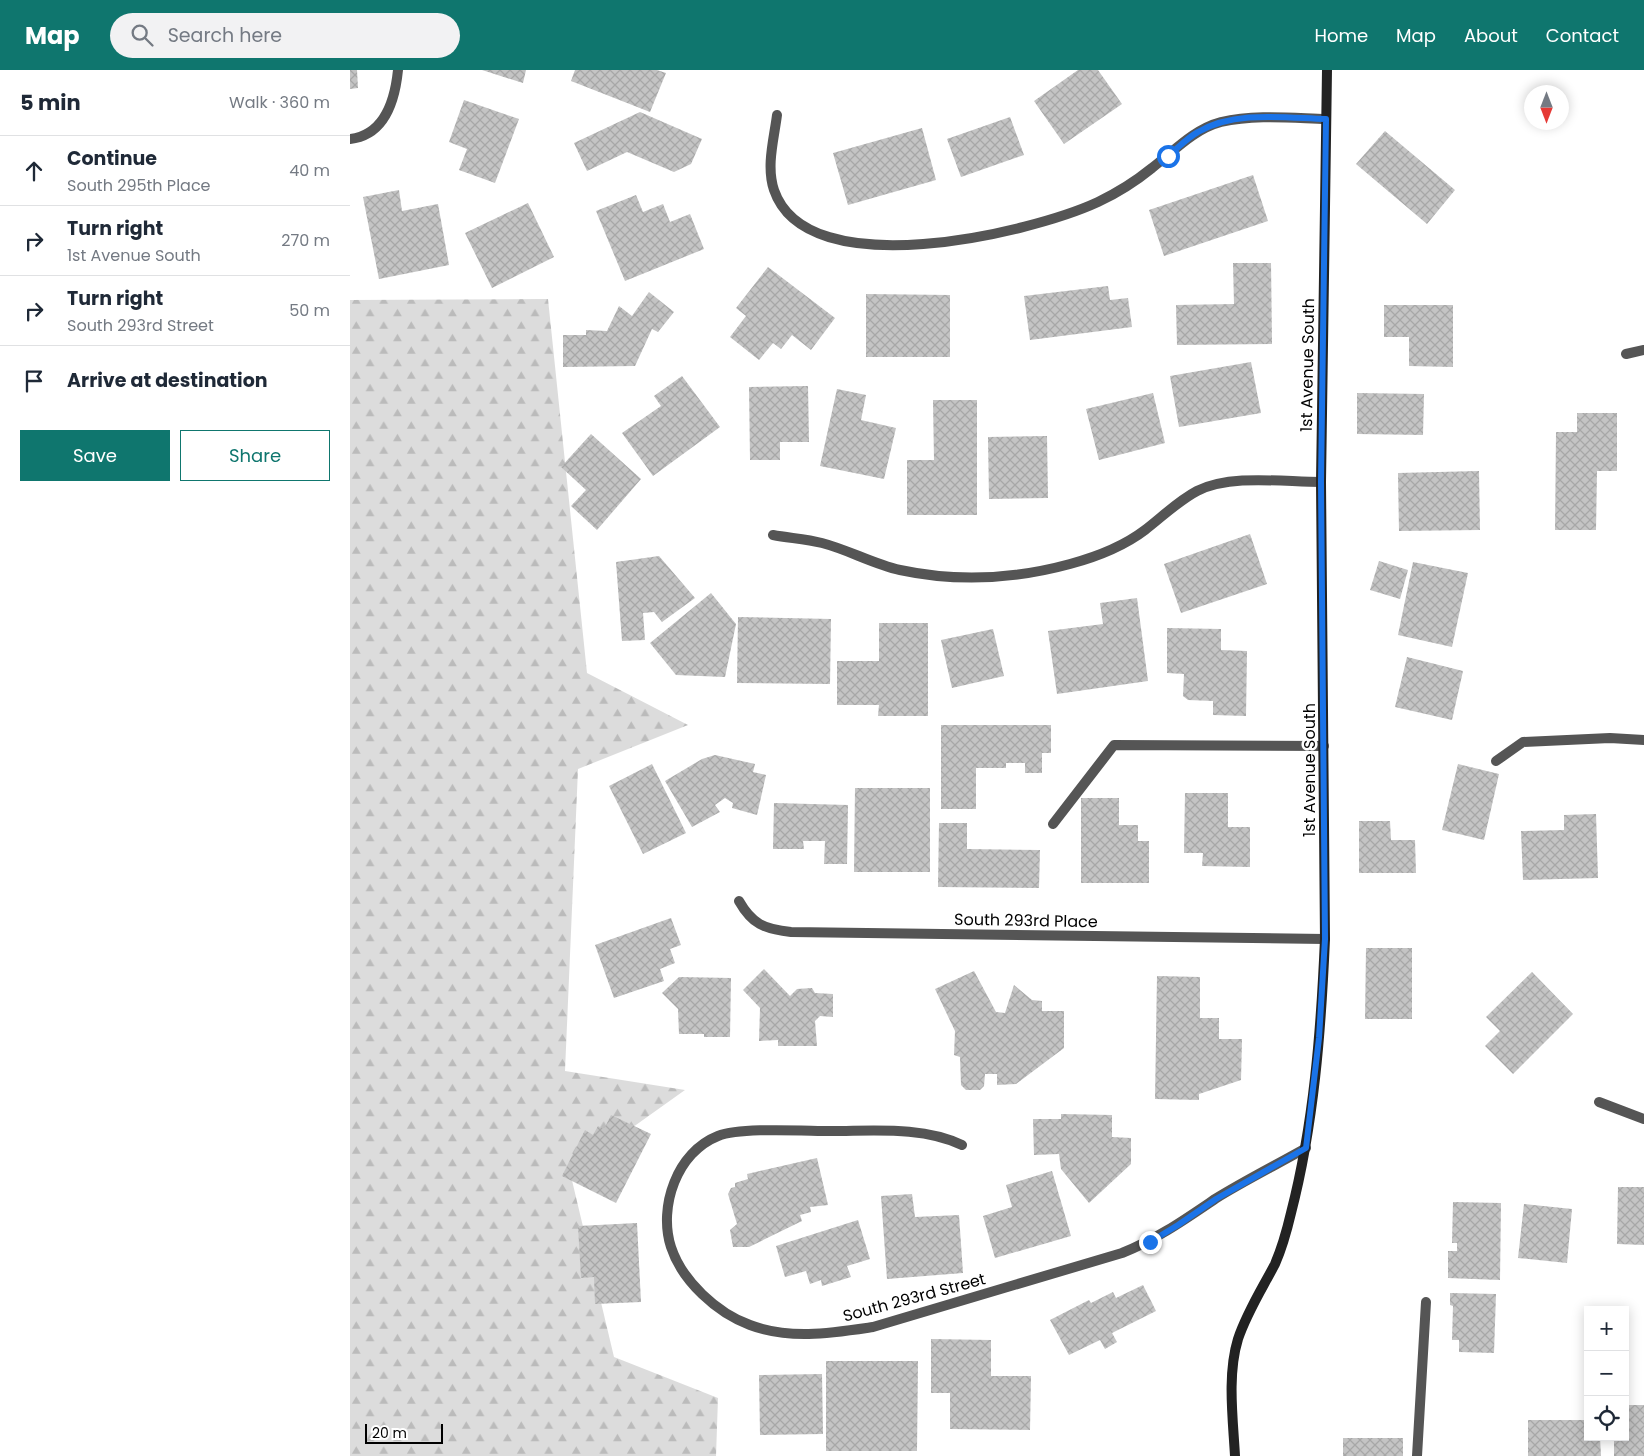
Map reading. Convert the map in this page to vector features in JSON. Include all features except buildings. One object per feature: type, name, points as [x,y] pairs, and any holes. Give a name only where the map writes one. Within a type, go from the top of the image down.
[{"type":"street","points":[[350,139],[366,135],[378,126],[388,113],[394,96],[398,70]]},
{"type":"street","name":"1st Avenue South","points":[[1235,1456],[1233,1390],[1237,1341],[1246,1315],[1275,1262],[1285,1236],[1306,1148],[1319,1038],[1325,939],[1321,482],[1327,70]]},
{"type":"street","points":[[777,115],[771,161],[771,177],[774,191],[786,210],[803,226],[827,237],[854,244],[892,246],[1000,232],[1066,214],[1098,202],[1132,183],[1198,132],[1221,122],[1264,117],[1326,119]]},
{"type":"street","points":[[1626,354],[1644,350]]},
{"type":"street","points":[[773,535],[822,543],[869,562],[900,570],[963,577],[1007,575],[1053,568],[1102,554],[1144,531],[1185,499],[1209,487],[1240,482],[1321,482]]},
{"type":"street","points":[[1496,761],[1523,742],[1610,738],[1644,740]]},
{"type":"street","points":[[1053,824],[1114,745],[1324,746]]},
{"type":"street","name":"South 293rd Place","points":[[739,901],[748,917],[777,930],[791,932],[1325,939]]},
{"type":"street","points":[[1599,1102],[1644,1120]]},
{"type":"street","name":"South 293rd Street","points":[[962,1144],[936,1135],[878,1131],[749,1132],[719,1135],[698,1149],[676,1176],[668,1212],[668,1236],[671,1248],[683,1271],[693,1283],[718,1307],[737,1319],[778,1333],[831,1333],[873,1326],[1122,1253],[1150,1242],[1216,1199],[1306,1148]]},
{"type":"street","points":[[1417,1456],[1426,1302]]},
{"type":"green space","points":[[548,299],[587,673],[688,725],[578,769],[565,1071],[685,1090],[570,1172],[614,1357],[718,1398],[716,1456],[350,1456],[350,300]]},
{"type":"route","points":[[1150,1242],[1216,1199],[1306,1148],[1319,1038],[1325,939],[1321,482],[1326,119],[1264,117],[1221,122],[1198,132],[1168,156]]}]
